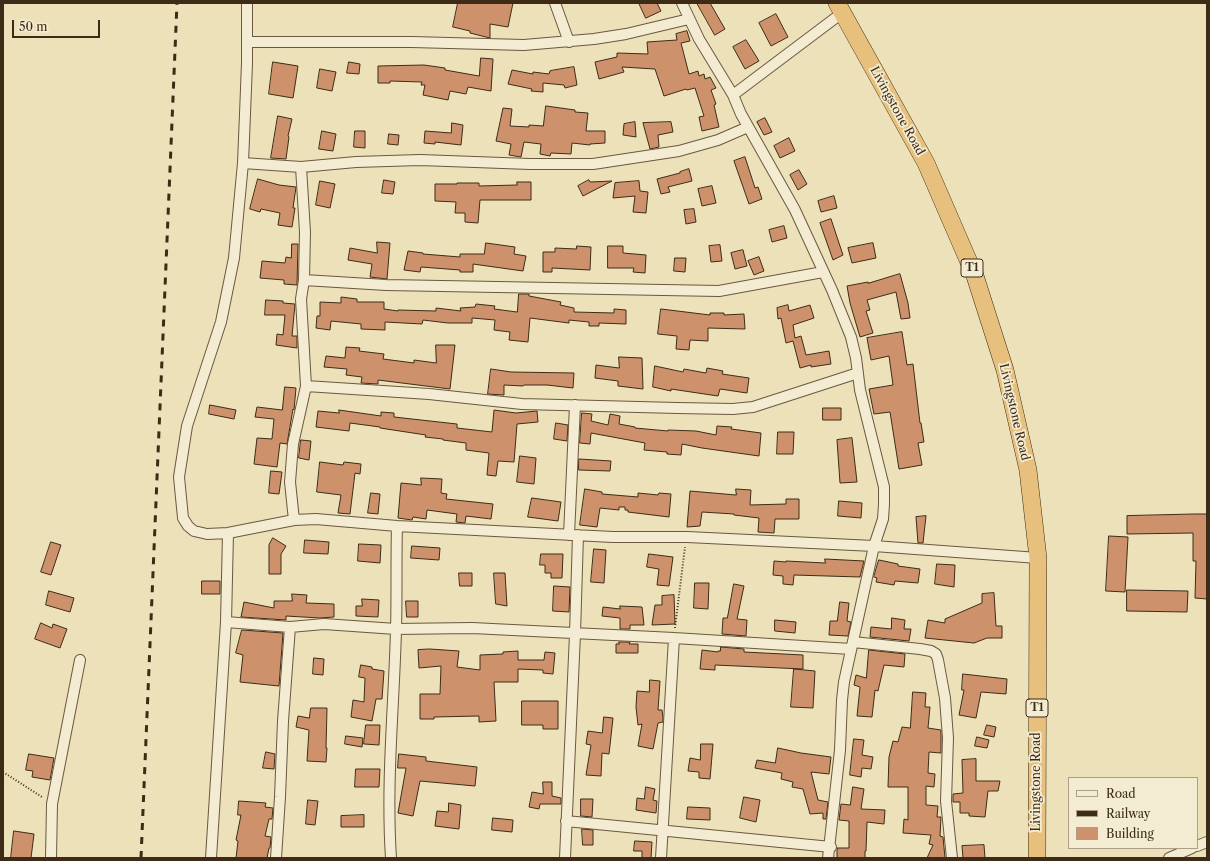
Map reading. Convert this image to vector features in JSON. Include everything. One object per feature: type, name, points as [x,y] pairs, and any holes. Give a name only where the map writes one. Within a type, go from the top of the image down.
[{"type":"highway","name":"Livingstone Road","points":[[840,8],[926,163],[975,276],[1005,370],[1028,470],[1038,558],[1037,858]]},
{"type":"street","points":[[246,3],[246,42],[248,63],[243,163],[234,258],[221,322],[187,426],[179,477],[183,518],[188,526],[194,531],[207,534],[228,533],[294,520],[316,520],[396,526],[613,537],[687,538],[874,546],[1038,558]]},
{"type":"street","points":[[554,3],[570,42]]},
{"type":"street","points":[[682,3],[699,39],[732,95],[748,127],[795,210],[832,290],[851,337],[856,358],[860,390],[884,487],[883,519],[874,546],[842,700],[840,750],[831,847],[828,858]]},
{"type":"street","points":[[732,95],[840,8]]},
{"type":"street","points":[[246,42],[404,42],[524,45],[570,42],[626,34],[689,19]]},
{"type":"street","points":[[243,163],[301,167],[356,162],[420,160],[530,164],[593,164],[678,151],[718,140],[748,127]]},
{"type":"street","points":[[294,520],[290,482],[293,444],[306,386],[301,299],[304,280],[305,232],[301,167]]},
{"type":"street","points":[[304,280],[386,285],[719,291],[823,272]]},
{"type":"street","points":[[306,386],[429,394],[522,404],[733,409],[753,407],[858,373]]},
{"type":"street","points":[[565,858],[575,634],[573,535],[575,405]]},
{"type":"street","points":[[391,858],[389,830],[390,762],[396,629],[396,526]]},
{"type":"street","points":[[211,858],[226,622],[228,533]]},
{"type":"street","points":[[226,622],[290,627],[324,624],[396,629],[472,628],[920,649],[931,651],[936,654],[938,660],[945,698],[948,738],[946,801],[952,858]]},
{"type":"street","points":[[276,858],[281,789],[283,721],[290,627]]},
{"type":"street","points":[[661,858],[664,829],[674,638]]},
{"type":"street","points":[[51,858],[52,804],[80,660]]},
{"type":"street","points":[[566,821],[664,829],[831,847]]},
{"type":"street","points":[[1169,858],[1190,849]]},
{"type":"path","points":[[674,638],[687,538]]},
{"type":"path","points":[[3,772],[52,804]]},
{"type":"building","points":[[458,3],[513,3],[508,27],[490,24],[490,38],[453,27]]},
{"type":"building","points":[[639,3],[657,3],[661,11],[646,18]]},
{"type":"building","points":[[697,3],[710,3],[725,29],[715,35]]},
{"type":"building","points":[[776,14],[788,37],[771,46],[759,23]]},
{"type":"building","points":[[687,31],[690,41],[681,43],[689,74],[698,71],[699,76],[704,74],[705,79],[710,77],[716,88],[711,90],[716,104],[714,105],[719,127],[702,131],[699,117],[704,116],[695,88],[686,89],[664,96],[655,69],[622,67],[624,72],[599,79],[595,62],[617,57],[617,53],[648,54],[647,42],[677,40],[676,34]]},
{"type":"building","points":[[746,40],[759,61],[745,69],[733,47]]},
{"type":"building","points":[[481,58],[493,59],[491,91],[468,87],[466,94],[450,91],[448,100],[423,95],[425,85],[421,85],[422,82],[390,81],[390,83],[378,83],[378,66],[424,65],[479,76]]},
{"type":"building","points":[[273,62],[298,66],[293,98],[269,94]]},
{"type":"building","points":[[349,62],[360,64],[359,74],[347,73]]},
{"type":"building","points":[[574,67],[577,85],[565,88],[564,85],[543,83],[543,92],[531,91],[532,89],[508,84],[512,70],[533,74],[533,72],[549,74],[550,71]]},
{"type":"building","points":[[320,69],[336,72],[332,91],[317,88]]},
{"type":"building","points":[[546,106],[588,113],[586,131],[605,131],[605,143],[590,145],[572,143],[571,154],[551,153],[550,156],[540,154],[541,144],[524,142],[521,157],[509,155],[511,144],[496,141],[503,108],[512,109],[510,126],[529,127],[529,125],[543,126]]},
{"type":"building","points":[[278,116],[292,119],[288,136],[286,159],[271,158]]},
{"type":"building","points":[[765,118],[772,132],[764,135],[757,122]]},
{"type":"building","points":[[635,122],[636,137],[623,135],[624,124]]},
{"type":"building","points":[[671,122],[673,132],[658,135],[659,147],[650,149],[643,123]]},
{"type":"building","points":[[452,123],[463,125],[461,145],[435,142],[435,144],[424,143],[425,131],[451,133]]},
{"type":"building","points":[[322,131],[336,134],[333,151],[319,149]]},
{"type":"building","points":[[355,131],[365,131],[365,148],[354,147]]},
{"type":"building","points":[[389,134],[399,135],[398,145],[388,144]]},
{"type":"building","points":[[789,138],[795,151],[780,158],[774,146]]},
{"type":"building","points":[[745,157],[755,188],[758,187],[762,199],[749,204],[734,161]]},
{"type":"building","points":[[689,169],[692,181],[668,187],[670,192],[661,194],[657,179]]},
{"type":"building","points":[[799,170],[807,184],[798,190],[790,175]]},
{"type":"building","points":[[258,179],[279,185],[296,187],[292,227],[278,225],[280,213],[261,209],[260,212],[250,209]]},
{"type":"building","points":[[384,180],[395,182],[393,194],[382,193]]},
{"type":"building","points":[[589,180],[590,182],[612,181],[583,196],[578,186]]},
{"type":"building","points":[[320,181],[335,184],[330,208],[316,205]]},
{"type":"building","points":[[639,181],[640,191],[648,192],[646,213],[633,212],[635,196],[613,198],[615,183]]},
{"type":"building","points":[[517,182],[531,182],[531,200],[480,200],[478,223],[465,222],[465,213],[455,213],[456,202],[435,201],[435,184],[479,183],[479,186],[517,185]]},
{"type":"building","points":[[712,186],[716,203],[702,206],[698,189]]},
{"type":"building","points":[[834,196],[837,208],[821,212],[818,201]]},
{"type":"building","points":[[694,209],[696,222],[686,224],[684,210]]},
{"type":"building","points":[[831,219],[843,255],[833,260],[820,223]]},
{"type":"building","points":[[784,226],[787,238],[772,242],[769,230]]},
{"type":"building","points":[[377,242],[390,243],[387,279],[370,277],[372,264],[348,260],[350,248],[377,253]]},
{"type":"building","points":[[486,243],[515,247],[514,254],[526,256],[523,271],[473,264],[473,272],[460,272],[460,270],[421,267],[420,272],[404,270],[408,251],[423,254],[460,257],[460,254],[484,254]]},
{"type":"building","points":[[873,243],[876,258],[852,263],[848,248]]},
{"type":"building","points":[[292,244],[298,244],[297,285],[284,284],[284,280],[260,278],[262,261],[285,263],[286,257],[291,258]]},
{"type":"building","points":[[720,245],[722,261],[711,262],[709,246]]},
{"type":"building","points":[[577,246],[591,247],[590,270],[552,268],[552,272],[543,272],[543,252],[555,252],[555,248],[576,249]]},
{"type":"building","points":[[608,246],[623,246],[623,253],[646,255],[645,273],[633,272],[634,268],[608,268]]},
{"type":"building","points":[[743,250],[747,266],[735,269],[731,253]]},
{"type":"building","points":[[759,257],[764,271],[754,275],[748,261]]},
{"type":"building","points":[[675,258],[686,258],[685,272],[674,271]]},
{"type":"building","points":[[900,274],[908,303],[910,318],[901,319],[896,292],[867,300],[870,310],[866,311],[873,333],[860,337],[850,303],[847,286],[868,283]]},
{"type":"building","points":[[519,294],[529,294],[529,296],[561,302],[560,305],[574,308],[574,312],[614,313],[614,309],[626,310],[626,324],[599,323],[599,326],[589,326],[589,322],[569,320],[569,323],[530,318],[528,342],[509,340],[510,332],[494,330],[495,320],[472,318],[472,323],[448,323],[423,320],[422,324],[385,322],[385,330],[361,329],[361,324],[331,321],[330,330],[316,328],[317,316],[320,316],[320,302],[341,303],[341,297],[357,299],[357,302],[384,302],[384,309],[398,311],[436,311],[436,308],[461,311],[460,308],[475,307],[476,304],[495,306],[494,309],[517,312]]},
{"type":"building","points":[[266,300],[283,301],[283,303],[295,304],[292,336],[297,336],[297,348],[276,345],[277,334],[283,335],[285,315],[265,315]]},
{"type":"building","points":[[788,305],[789,311],[810,305],[814,318],[793,325],[795,338],[801,336],[806,355],[829,351],[831,364],[811,367],[811,365],[800,368],[793,341],[786,343],[781,318],[778,319],[777,308]]},
{"type":"building","points":[[661,309],[710,315],[710,313],[724,313],[724,315],[744,314],[745,329],[708,328],[708,341],[690,340],[689,350],[676,349],[677,336],[658,334]]},
{"type":"building","points":[[902,332],[907,365],[913,364],[920,423],[924,442],[918,443],[922,465],[899,469],[890,412],[874,414],[869,389],[893,385],[889,356],[871,360],[867,338]]},
{"type":"building","points":[[436,345],[455,345],[450,389],[378,380],[378,384],[361,383],[362,377],[346,375],[347,369],[324,367],[326,356],[345,358],[346,347],[360,348],[359,351],[384,354],[383,359],[414,363],[414,360],[436,363]]},
{"type":"building","points":[[619,357],[642,358],[643,389],[618,386],[618,381],[595,378],[596,365],[619,368]]},
{"type":"building","points":[[655,366],[683,372],[684,369],[706,373],[707,368],[723,371],[722,374],[749,378],[747,393],[720,389],[718,396],[671,389],[671,391],[653,387]]},
{"type":"building","points":[[491,369],[511,372],[574,373],[573,388],[547,385],[504,385],[504,395],[488,394]]},
{"type":"building","points":[[285,387],[296,388],[294,410],[293,409],[287,444],[280,443],[277,467],[254,464],[257,438],[272,439],[274,419],[255,417],[257,407],[282,410]]},
{"type":"building","points":[[210,405],[236,410],[234,419],[209,414]]},
{"type":"building","points":[[823,408],[841,408],[841,420],[823,420]]},
{"type":"building","points":[[339,410],[381,416],[381,412],[394,413],[394,417],[457,424],[457,428],[492,432],[494,410],[516,413],[537,411],[538,422],[517,424],[514,462],[498,461],[496,476],[487,475],[489,453],[466,450],[466,443],[350,423],[349,431],[316,427],[318,411],[339,413]]},
{"type":"building","points":[[582,413],[592,414],[591,421],[608,425],[610,414],[620,416],[619,424],[635,428],[668,431],[696,431],[716,435],[717,426],[732,427],[731,429],[761,433],[759,456],[682,444],[681,455],[667,454],[667,452],[644,450],[645,443],[591,433],[590,444],[580,443]]},
{"type":"building","points":[[556,423],[568,425],[567,441],[554,439]]},
{"type":"building","points":[[778,432],[794,432],[793,454],[777,454]]},
{"type":"building","points":[[852,438],[857,482],[840,483],[837,440]]},
{"type":"building","points":[[301,440],[311,441],[309,460],[299,458]]},
{"type":"building","points":[[520,456],[536,458],[534,484],[517,482]]},
{"type":"building","points":[[579,459],[611,461],[610,471],[579,470]]},
{"type":"building","points":[[320,462],[343,465],[344,462],[361,464],[360,474],[355,473],[350,514],[338,513],[341,495],[317,492]]},
{"type":"building","points":[[271,471],[282,472],[279,494],[269,493]]},
{"type":"building","points":[[421,478],[442,479],[441,493],[447,494],[446,499],[493,504],[491,519],[466,516],[465,523],[456,522],[457,514],[427,510],[426,519],[413,517],[412,520],[398,518],[401,483],[421,485]]},
{"type":"building","points":[[585,489],[602,492],[602,494],[638,497],[638,493],[658,495],[659,493],[671,494],[669,517],[628,512],[628,510],[625,510],[625,507],[619,507],[619,510],[600,508],[597,527],[580,525]]},
{"type":"building","points":[[736,489],[751,490],[750,505],[786,504],[786,499],[799,499],[799,519],[775,519],[774,533],[758,532],[759,518],[734,514],[702,512],[700,526],[687,527],[690,491],[736,495]]},
{"type":"building","points":[[371,493],[380,494],[378,514],[368,513]]},
{"type":"building","points":[[532,498],[561,502],[558,521],[528,517]]},
{"type":"building","points":[[839,501],[862,503],[861,518],[838,516]]},
{"type":"building","points":[[1207,514],[1207,599],[1195,598],[1196,561],[1193,561],[1193,533],[1127,534],[1127,516]]},
{"type":"building","points":[[926,516],[923,543],[918,543],[916,517]]},
{"type":"building","points":[[1109,536],[1128,537],[1125,592],[1106,591]]},
{"type":"building","points":[[273,538],[286,546],[281,554],[281,574],[269,574],[269,545]]},
{"type":"building","points":[[305,540],[329,542],[328,554],[304,553]]},
{"type":"building","points":[[51,542],[61,545],[51,575],[41,572]]},
{"type":"building","points":[[359,544],[381,545],[380,563],[358,561]]},
{"type":"building","points":[[412,546],[440,548],[439,560],[411,558]]},
{"type":"building","points":[[594,549],[606,550],[604,583],[591,582]]},
{"type":"building","points":[[541,554],[563,554],[562,578],[551,578],[551,573],[545,573],[545,565],[540,565]]},
{"type":"building","points":[[649,554],[673,557],[669,586],[657,585],[659,569],[647,567]]},
{"type":"building","points":[[825,559],[864,561],[860,577],[794,575],[793,585],[783,584],[783,576],[773,575],[774,561],[825,563]]},
{"type":"building","points":[[879,560],[898,564],[898,566],[920,569],[918,583],[895,581],[894,585],[876,582],[877,578],[874,577]]},
{"type":"building","points":[[937,564],[955,565],[954,587],[935,584]]},
{"type":"building","points":[[459,573],[472,573],[472,586],[460,586]]},
{"type":"building","points":[[494,573],[505,573],[507,606],[496,604]]},
{"type":"building","points":[[202,581],[220,581],[220,594],[202,594]]},
{"type":"building","points":[[695,583],[709,583],[708,609],[694,608]]},
{"type":"building","points":[[734,584],[744,586],[737,619],[747,620],[746,636],[722,634],[723,618],[727,618]]},
{"type":"building","points":[[554,586],[570,587],[569,612],[553,611]]},
{"type":"building","points":[[1127,590],[1188,591],[1187,612],[1127,611]]},
{"type":"building","points":[[49,591],[74,598],[70,612],[46,605]]},
{"type":"building","points":[[994,593],[996,626],[1002,626],[1002,638],[987,638],[974,643],[925,638],[928,620],[945,623],[945,619],[982,603],[982,594]]},
{"type":"building","points":[[292,594],[307,595],[306,603],[334,604],[334,617],[320,618],[286,616],[286,620],[241,617],[244,602],[274,608],[274,601],[292,601]]},
{"type":"building","points":[[674,595],[675,624],[652,625],[655,605],[662,605],[662,596]]},
{"type":"building","points":[[362,599],[379,600],[378,617],[356,616],[356,606],[362,606]]},
{"type":"building","points":[[406,601],[418,601],[418,617],[407,617]]},
{"type":"building","points":[[840,602],[849,603],[847,621],[851,622],[848,636],[829,635],[830,621],[837,621]]},
{"type":"building","points":[[620,606],[642,607],[644,625],[630,625],[630,629],[620,629],[620,618],[602,616],[603,607],[620,609]]},
{"type":"building","points":[[892,618],[905,620],[904,629],[911,629],[909,641],[870,637],[871,627],[891,629]]},
{"type":"building","points":[[775,620],[796,622],[795,633],[775,631]]},
{"type":"building","points":[[41,623],[52,628],[53,624],[67,629],[60,648],[35,639]]},
{"type":"building","points":[[242,630],[283,633],[279,686],[240,682],[243,655],[236,653]]},
{"type":"building","points":[[619,642],[638,644],[638,653],[616,653],[616,644],[619,644]]},
{"type":"building","points":[[721,647],[744,649],[744,652],[803,655],[803,669],[715,665],[715,670],[700,669],[702,650],[718,652],[720,651]]},
{"type":"building","points":[[430,649],[459,651],[457,667],[480,670],[480,655],[503,654],[503,652],[518,651],[518,660],[544,660],[545,652],[555,653],[553,674],[543,673],[543,670],[518,669],[518,682],[494,682],[496,721],[479,722],[479,716],[434,717],[434,719],[420,719],[420,694],[440,694],[441,666],[419,668],[418,650]]},
{"type":"building","points":[[869,650],[905,654],[904,667],[884,665],[878,691],[875,690],[872,717],[857,716],[860,687],[854,685],[856,675],[866,678]]},
{"type":"building","points":[[314,658],[324,659],[323,675],[313,674]]},
{"type":"building","points":[[361,665],[384,671],[382,699],[376,699],[372,721],[351,717],[353,700],[364,702],[365,678],[359,677]]},
{"type":"building","points":[[794,669],[815,671],[813,708],[791,707]]},
{"type":"building","points":[[963,674],[1007,679],[1006,694],[981,692],[976,718],[959,715],[964,690],[962,690]]},
{"type":"building","points":[[650,680],[660,681],[658,710],[662,710],[663,718],[663,722],[658,723],[653,749],[638,746],[642,724],[638,725],[636,707],[637,691],[649,692]]},
{"type":"building","points":[[913,692],[926,693],[925,707],[930,707],[928,728],[941,730],[941,753],[929,752],[928,773],[935,774],[934,787],[926,786],[926,805],[938,806],[937,817],[941,817],[940,836],[943,837],[945,858],[927,858],[933,845],[929,844],[931,835],[903,833],[904,819],[908,820],[908,787],[888,787],[889,757],[893,741],[898,742],[902,727],[910,728]]},
{"type":"building","points":[[522,701],[558,701],[558,729],[543,729],[543,725],[522,725]]},
{"type":"building","points":[[311,708],[327,708],[326,762],[307,761],[309,730],[296,727],[298,716],[309,718]]},
{"type":"building","points":[[604,717],[613,718],[609,754],[602,753],[601,776],[586,775],[591,745],[586,744],[588,731],[602,733]]},
{"type":"building","points":[[366,725],[380,725],[379,745],[364,744]]},
{"type":"building","points":[[987,725],[996,727],[994,737],[984,735]]},
{"type":"building","points":[[346,736],[363,738],[362,747],[345,744]]},
{"type":"building","points":[[977,737],[989,740],[987,748],[975,746]]},
{"type":"building","points":[[854,739],[864,740],[862,755],[873,757],[871,769],[862,768],[861,777],[850,775]]},
{"type":"building","points":[[701,744],[713,744],[710,779],[699,778],[699,772],[688,771],[690,758],[700,760]]},
{"type":"building","points":[[778,748],[831,757],[829,774],[811,772],[818,800],[828,802],[826,819],[823,819],[823,813],[810,814],[803,789],[792,787],[793,782],[781,779],[782,773],[755,768],[757,760],[775,763]]},
{"type":"building","points":[[266,752],[275,754],[274,769],[263,768]]},
{"type":"building","points":[[29,754],[54,758],[50,780],[32,777],[33,771],[26,770]]},
{"type":"building","points":[[399,754],[426,757],[426,761],[477,767],[475,786],[420,781],[413,816],[398,813],[406,768],[398,768]]},
{"type":"building","points":[[976,759],[976,781],[1000,781],[998,791],[988,791],[985,817],[969,816],[969,813],[960,813],[960,802],[953,802],[953,794],[963,793],[962,760]]},
{"type":"building","points":[[356,769],[380,769],[379,787],[355,787]]},
{"type":"building","points":[[543,782],[552,782],[552,796],[561,798],[561,804],[540,804],[539,809],[529,807],[532,792],[543,794]]},
{"type":"building","points":[[646,787],[655,789],[653,800],[657,801],[656,813],[636,810],[637,798],[644,799]]},
{"type":"building","points":[[853,787],[864,789],[861,809],[885,810],[884,824],[867,822],[865,858],[837,858],[837,848],[849,848],[849,821],[839,820],[841,804],[850,805]]},
{"type":"building","points":[[744,797],[760,800],[756,822],[740,818]]},
{"type":"building","points":[[581,799],[593,799],[592,817],[581,816]]},
{"type":"building","points":[[308,800],[318,801],[315,825],[306,824]]},
{"type":"building","points":[[239,801],[266,803],[265,807],[273,808],[272,819],[269,819],[265,836],[271,837],[267,858],[236,858],[238,841],[236,840],[241,815],[238,815]]},
{"type":"building","points":[[449,803],[461,805],[459,829],[435,826],[437,811],[448,812]]},
{"type":"building","points":[[688,807],[710,808],[710,820],[687,819]]},
{"type":"building","points":[[364,815],[364,827],[341,827],[341,816]]},
{"type":"building","points":[[493,818],[513,820],[512,832],[492,830]]},
{"type":"building","points":[[582,829],[593,830],[593,845],[583,845]]},
{"type":"building","points":[[14,831],[34,834],[31,858],[11,858]]},
{"type":"building","points":[[635,841],[652,842],[651,858],[642,858],[642,851],[634,851]]},
{"type":"building","points":[[984,845],[985,858],[963,858],[962,846]]},
{"type":"railway","points":[[141,858],[177,3]]}]
